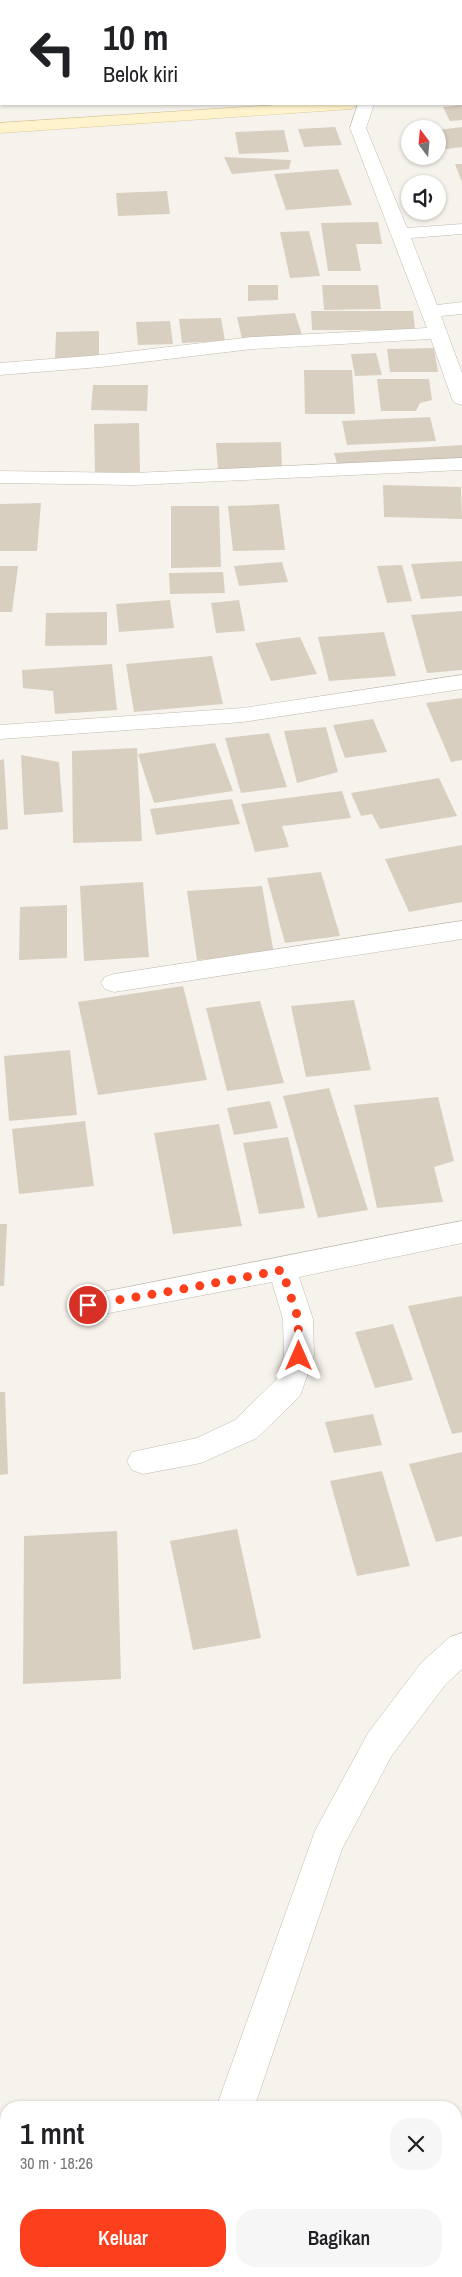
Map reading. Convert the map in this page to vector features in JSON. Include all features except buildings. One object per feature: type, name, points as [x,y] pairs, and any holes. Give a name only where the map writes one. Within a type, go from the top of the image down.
[{"type":"street","points":[[0,128],[338,105]]},
{"type":"street","points":[[366,105],[358,128],[432,311],[462,399]]},
{"type":"street","points":[[401,234],[462,229]]},
{"type":"street","points":[[432,311],[462,308]]},
{"type":"street","points":[[0,369],[101,362],[252,343],[438,332]]},
{"type":"street","points":[[0,477],[134,479],[462,464]]},
{"type":"street","points":[[0,732],[243,715],[407,688],[462,682]]},
{"type":"street","points":[[114,984],[462,930]]},
{"type":"street","points":[[88,1305],[282,1270],[462,1232]]},
{"type":"street","points":[[143,1461],[201,1450],[246,1429],[289,1387],[299,1356],[298,1318],[282,1270]]},
{"type":"street","points":[[237,2101],[326,1843],[380,1744],[433,1674],[462,1648]]},
{"type":"route","points":[[88,1305],[282,1270],[298,1318],[299,1356]]}]
